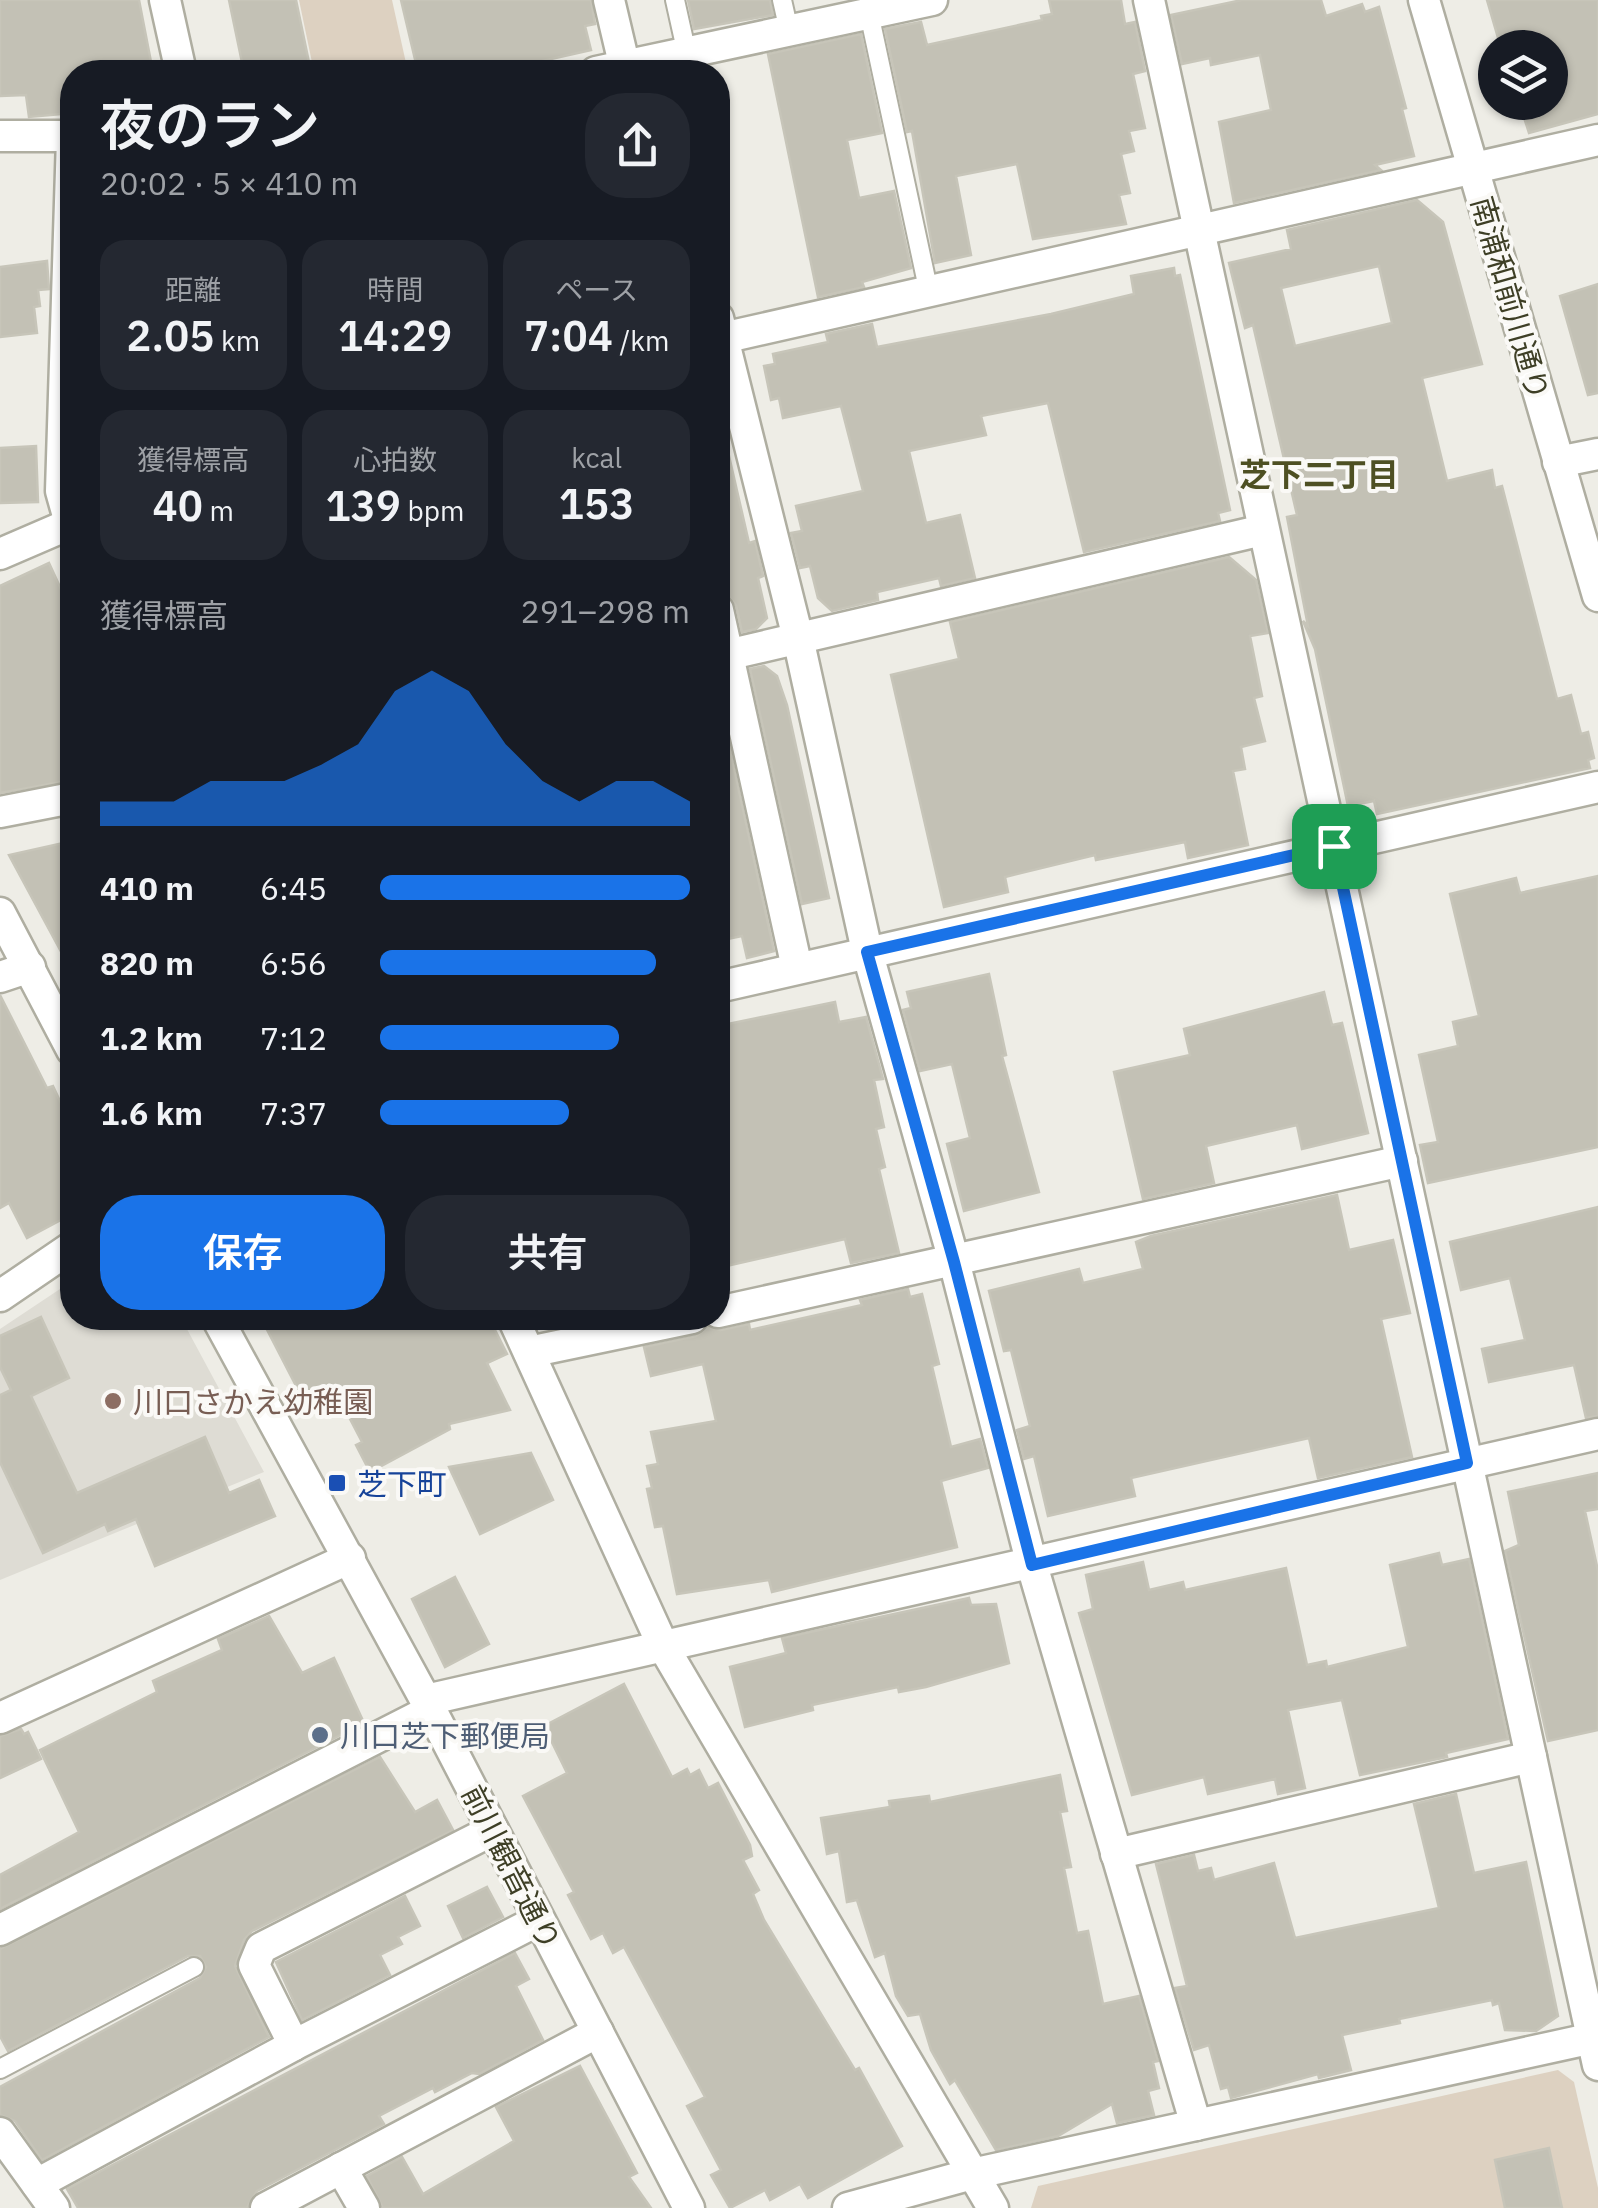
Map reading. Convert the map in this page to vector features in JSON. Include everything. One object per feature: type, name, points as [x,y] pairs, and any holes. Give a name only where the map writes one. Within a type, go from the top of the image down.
[{"type":"street","points":[[165,0],[179,60]]},
{"type":"street","points":[[610,0],[615,60]]},
{"type":"street","points":[[848,2208],[972,2174],[1196,2125],[1596,2047],[1149,0]]},
{"type":"street","name":"南浦和前川通り","points":[[1424,0],[1598,596]]},
{"type":"street","points":[[662,60],[925,1]]},
{"type":"street","points":[[0,136],[60,137]]},
{"type":"street","points":[[730,330],[929,293],[1198,233],[1473,165],[1598,140]]},
{"type":"street","points":[[730,371],[798,638],[867,952],[954,1262],[1032,1565],[1196,2125]]},
{"type":"street","points":[[1558,462],[1598,454]]},
{"type":"street","points":[[730,654],[1263,530]]},
{"type":"street","points":[[0,554],[60,531]]},
{"type":"street","points":[[730,690],[796,968]]},
{"type":"street","points":[[730,984],[1598,786]]},
{"type":"street","points":[[0,812],[60,800]]},
{"type":"street","points":[[0,913],[60,1026]]},
{"type":"street","points":[[0,977],[30,967]]},
{"type":"street","points":[[730,1309],[1402,1160]]},
{"type":"street","points":[[0,1296],[60,1254]]},
{"type":"street","name":"前川観音通り","points":[[224,1330],[428,1705],[687,2207]]},
{"type":"street","points":[[519,1330],[663,1646],[993,2208]]},
{"type":"street","points":[[529,1352],[634,1330]]},
{"type":"street","points":[[0,1930],[428,1705],[663,1646],[1598,1434]]},
{"type":"street","points":[[0,1718],[350,1558]]},
{"type":"street","points":[[1116,1854],[1531,1757]]},
{"type":"street","points":[[294,2045],[254,1966],[261,1948],[493,1830]]},
{"type":"street","points":[[0,2133],[46,2196],[294,2045],[539,1920]]},
{"type":"street","points":[[266,2208],[598,2032]]},
{"type":"street","points":[[341,2168],[364,2208]]},
{"type":"lane","points":[[675,0],[687,54]]},
{"type":"lane","points":[[782,0],[789,31]]},
{"type":"lane","points":[[869,13],[929,293]]},
{"type":"lane","points":[[0,2069],[194,1967]]},
{"type":"shaded area","points":[[299,0],[392,0],[405,60],[312,60]]},
{"type":"shaded area","name":"川口さかえ幼稚園","points":[[60,1289],[60,1330],[187,1330],[264,1472],[0,1580],[0,1329]]},
{"type":"shaded area","points":[[1558,2070],[1574,2082],[1598,2188],[1598,2208],[1031,2208],[1038,2186]]},
{"type":"building","points":[[0,0],[139,0],[151,60],[60,60],[60,114],[29,117],[26,95],[0,96]]},
{"type":"building","points":[[229,0],[296,0],[308,60],[242,60]]},
{"type":"building","points":[[401,0],[591,0],[595,24],[585,26],[591,50],[547,60],[415,60]]},
{"type":"building","points":[[688,0],[770,0],[773,15],[694,29]]},
{"type":"building","points":[[1049,0],[1121,0],[1125,24],[1135,22],[1145,71],[1133,74],[1145,128],[1129,131],[1134,151],[1121,154],[1130,193],[1119,195],[1126,224],[1033,239],[1017,164],[956,176],[971,255],[935,263],[912,131],[907,132],[885,29],[921,22],[927,45],[1042,20],[1041,16],[1052,14]]},
{"type":"building","points":[[1242,0],[1321,0],[1326,16],[1362,4],[1365,12],[1379,7],[1406,108],[1402,109],[1414,156],[1375,165],[1381,170],[1234,203],[1219,122],[1271,110],[1260,55],[1211,65],[1210,58],[1182,64],[1171,15]]},
{"type":"building","points":[[1487,0],[1598,0],[1598,114],[1529,133],[1525,120],[1568,120],[1568,30],[1496,30]]},
{"type":"building","points":[[861,34],[882,133],[847,140],[859,198],[894,191],[911,268],[862,282],[864,287],[818,297],[768,54]]},
{"type":"building","points":[[1417,200],[1443,222],[1482,364],[1422,378],[1447,481],[1492,470],[1495,488],[1502,486],[1557,699],[1571,695],[1581,734],[1588,732],[1594,758],[1588,760],[1590,768],[1377,814],[1374,801],[1348,806],[1315,649],[1303,621],[1308,626],[1287,517],[1297,515],[1253,325],[1245,328],[1229,263],[1291,249],[1287,230]],"holes":[[[1379,266],[1392,323],[1295,346],[1281,288]]]},
{"type":"building","points":[[47,261],[49,289],[38,290],[40,306],[34,307],[37,333],[0,337],[0,267]]},
{"type":"building","points":[[1174,268],[1175,276],[1180,275],[1230,510],[1218,513],[1220,521],[1084,552],[1048,403],[981,416],[986,435],[909,451],[926,523],[960,515],[975,578],[941,586],[939,578],[877,592],[878,600],[832,611],[818,598],[810,566],[800,568],[791,533],[802,531],[796,506],[863,491],[841,406],[783,418],[779,398],[771,400],[764,366],[775,364],[773,354],[828,342],[826,334],[872,324],[877,347],[1051,314],[1134,294],[1131,276]]},
{"type":"building","points":[[1598,284],[1598,393],[1588,395],[1560,296]]},
{"type":"building","points":[[36,446],[38,502],[0,503],[0,448]]},
{"type":"building","points":[[730,460],[749,543],[755,541],[767,618],[756,629],[742,632],[736,605],[730,598]]},
{"type":"building","points":[[1229,557],[1256,580],[1268,633],[1250,636],[1262,696],[1254,698],[1265,741],[1241,747],[1245,769],[1233,771],[1248,845],[1188,858],[1185,842],[1096,860],[1095,855],[1005,877],[1008,892],[944,907],[891,675],[959,659],[950,622]]},
{"type":"building","points":[[49,563],[60,587],[60,782],[0,793],[0,586]]},
{"type":"building","points":[[764,666],[777,676],[787,705],[829,898],[802,904],[750,669]]},
{"type":"building","points":[[730,750],[774,951],[747,958],[742,936],[730,938]]},
{"type":"building","points":[[60,844],[60,950],[9,855]]},
{"type":"building","points":[[1598,876],[1598,1147],[1428,1183],[1420,1145],[1438,1142],[1419,1055],[1458,1046],[1453,1022],[1479,1016],[1450,894],[1516,878],[1520,893]]},
{"type":"building","points":[[989,974],[1006,1055],[1002,1056],[1039,1192],[964,1211],[947,1144],[970,1138],[952,1064],[920,1071],[903,1010],[911,1008],[907,992]]},
{"type":"building","points":[[1324,992],[1332,1025],[1342,1023],[1368,1133],[1302,1149],[1297,1125],[1206,1146],[1214,1183],[1143,1199],[1114,1072],[1190,1055],[1184,1029]]},
{"type":"building","points":[[0,995],[47,1088],[53,1086],[60,1101],[60,1220],[27,1238],[9,1203],[0,1208]]},
{"type":"building","points":[[835,1002],[839,1022],[866,1017],[883,1079],[874,1080],[884,1127],[876,1129],[885,1167],[879,1169],[899,1253],[851,1263],[845,1239],[730,1265],[730,1024]]},
{"type":"building","points":[[1337,1195],[1349,1250],[1393,1240],[1410,1313],[1381,1319],[1412,1457],[1318,1478],[1309,1438],[1131,1478],[1135,1496],[1048,1516],[1034,1456],[1024,1459],[1017,1430],[1030,1426],[1011,1350],[1004,1351],[989,1291],[1079,1269],[1083,1283],[1143,1269],[1136,1242],[1151,1236]]},
{"type":"building","points":[[1598,1207],[1598,1416],[1586,1418],[1574,1365],[1489,1382],[1482,1349],[1525,1340],[1510,1278],[1461,1290],[1450,1242]]},
{"type":"building","points":[[908,1289],[910,1297],[922,1294],[939,1364],[932,1366],[951,1447],[980,1439],[988,1468],[941,1481],[957,1547],[772,1592],[769,1580],[677,1594],[663,1526],[655,1527],[647,1489],[652,1488],[647,1466],[658,1464],[651,1432],[716,1421],[703,1364],[651,1376],[644,1347],[696,1336],[704,1330],[730,1330],[749,1324],[750,1330],[862,1305],[860,1300]]},
{"type":"building","points":[[41,1317],[69,1378],[31,1396],[77,1493],[205,1437],[229,1493],[259,1480],[275,1516],[155,1566],[136,1519],[108,1531],[105,1524],[43,1553],[0,1462],[0,1395],[11,1390],[0,1367],[0,1336]]},
{"type":"building","points":[[267,1330],[495,1330],[507,1354],[487,1363],[510,1410],[449,1424],[450,1429],[370,1472],[356,1445],[362,1442],[337,1394],[308,1409]]},
{"type":"building","points":[[531,1453],[553,1500],[480,1534],[449,1467]]},
{"type":"building","points":[[1598,1473],[1598,1509],[1585,1511],[1598,1571],[1598,1730],[1548,1741],[1505,1551],[1519,1545],[1508,1492]]},
{"type":"building","points":[[1439,1553],[1442,1565],[1469,1559],[1508,1739],[1446,1753],[1447,1757],[1360,1775],[1342,1700],[1288,1710],[1305,1788],[1278,1794],[1275,1779],[1208,1794],[1204,1777],[1132,1795],[1079,1613],[1093,1609],[1086,1575],[1143,1562],[1149,1590],[1183,1582],[1185,1590],[1286,1568],[1307,1665],[1326,1661],[1327,1667],[1408,1647],[1390,1565]]},
{"type":"building","points":[[455,1577],[489,1644],[445,1667],[412,1599]]},
{"type":"building","points":[[969,1598],[971,1605],[996,1604],[1009,1663],[926,1687],[899,1692],[898,1687],[812,1705],[813,1710],[745,1727],[730,1667],[786,1653],[782,1638]]},
{"type":"building","points":[[269,1616],[302,1673],[334,1658],[364,1723],[0,1909],[0,1875],[79,1832],[40,1750],[157,1692],[153,1681],[222,1650],[218,1639]]},
{"type":"building","points":[[624,1684],[672,1777],[687,1769],[690,1775],[699,1770],[708,1788],[718,1783],[750,1845],[752,1856],[743,1860],[759,1890],[753,1894],[764,1920],[855,2070],[859,2068],[902,2146],[808,2198],[800,2184],[770,2200],[765,2190],[730,2208],[711,2175],[721,2170],[687,2106],[705,2097],[624,1947],[613,1953],[603,1933],[591,1939],[568,1895],[574,1892],[523,1796],[567,1773],[544,1726]]},
{"type":"building","points":[[21,1729],[24,1734],[28,1732],[41,1759],[0,1778],[0,1736]]},
{"type":"building","points":[[380,1757],[415,1812],[437,1800],[453,1830],[252,1931],[244,1940],[235,1966],[269,2037],[42,2160],[15,2121],[0,2115],[0,2087],[200,1978],[206,1967],[200,1956],[188,1956],[8,2051],[0,2036],[0,1949]]},
{"type":"building","points":[[1060,1775],[1067,1811],[1060,1812],[1071,1867],[1064,1868],[1077,1933],[1088,1931],[1103,2004],[1139,1996],[1158,2061],[1153,2062],[1159,2088],[1148,2091],[1154,2115],[1117,2123],[1112,2104],[1058,2136],[996,2150],[955,2080],[950,2084],[931,2050],[920,2014],[908,2016],[896,1996],[885,1953],[875,1957],[857,1900],[847,1902],[839,1851],[827,1854],[821,1818],[890,1807],[889,1801],[929,1796],[930,1802]]},
{"type":"building","points":[[1456,1794],[1474,1873],[1526,1862],[1558,2016],[1536,2031],[1505,2030],[1499,2003],[1493,2005],[1492,2000],[1399,2019],[1400,2023],[1342,2035],[1351,2070],[1319,2078],[1318,2074],[1231,2098],[1228,2087],[1221,2089],[1209,2045],[1194,2050],[1175,1988],[1187,1986],[1156,1864],[1194,1855],[1198,1871],[1211,1868],[1214,1880],[1274,1863],[1295,1938],[1439,1908],[1414,1804]]},
{"type":"building","points":[[487,1887],[503,1917],[463,1938],[448,1906]]},
{"type":"building","points":[[405,1896],[420,1926],[398,1937],[402,1944],[380,1955],[390,1975],[302,2020],[276,1962]]},
{"type":"building","points":[[515,1953],[529,1979],[516,1986],[543,2040],[479,2074],[472,2073],[435,2092],[433,2088],[379,2116],[384,2124],[257,2191],[247,2208],[78,2208],[67,2189]]},
{"type":"building","points":[[580,2066],[637,2173],[629,2177],[651,2208],[383,2208],[367,2176],[402,2157],[423,2194],[514,2141],[496,2107]]},
{"type":"building","points":[[1549,2148],[1562,2208],[1505,2208],[1495,2160]]},
{"type":"place","name":"川口さかえ幼稚園","points":[[113,1401]]},
{"type":"place","name":"芝下町","points":[[337,1483]]},
{"type":"place","name":"川口芝下郵便局","points":[[320,1735]]},
{"type":"district","name":"芝下二丁目","points":[[1319,474]]},
{"type":"route","points":[[1334,846],[1467,1463],[1032,1565],[954,1262],[867,952],[1334,846]]}]
